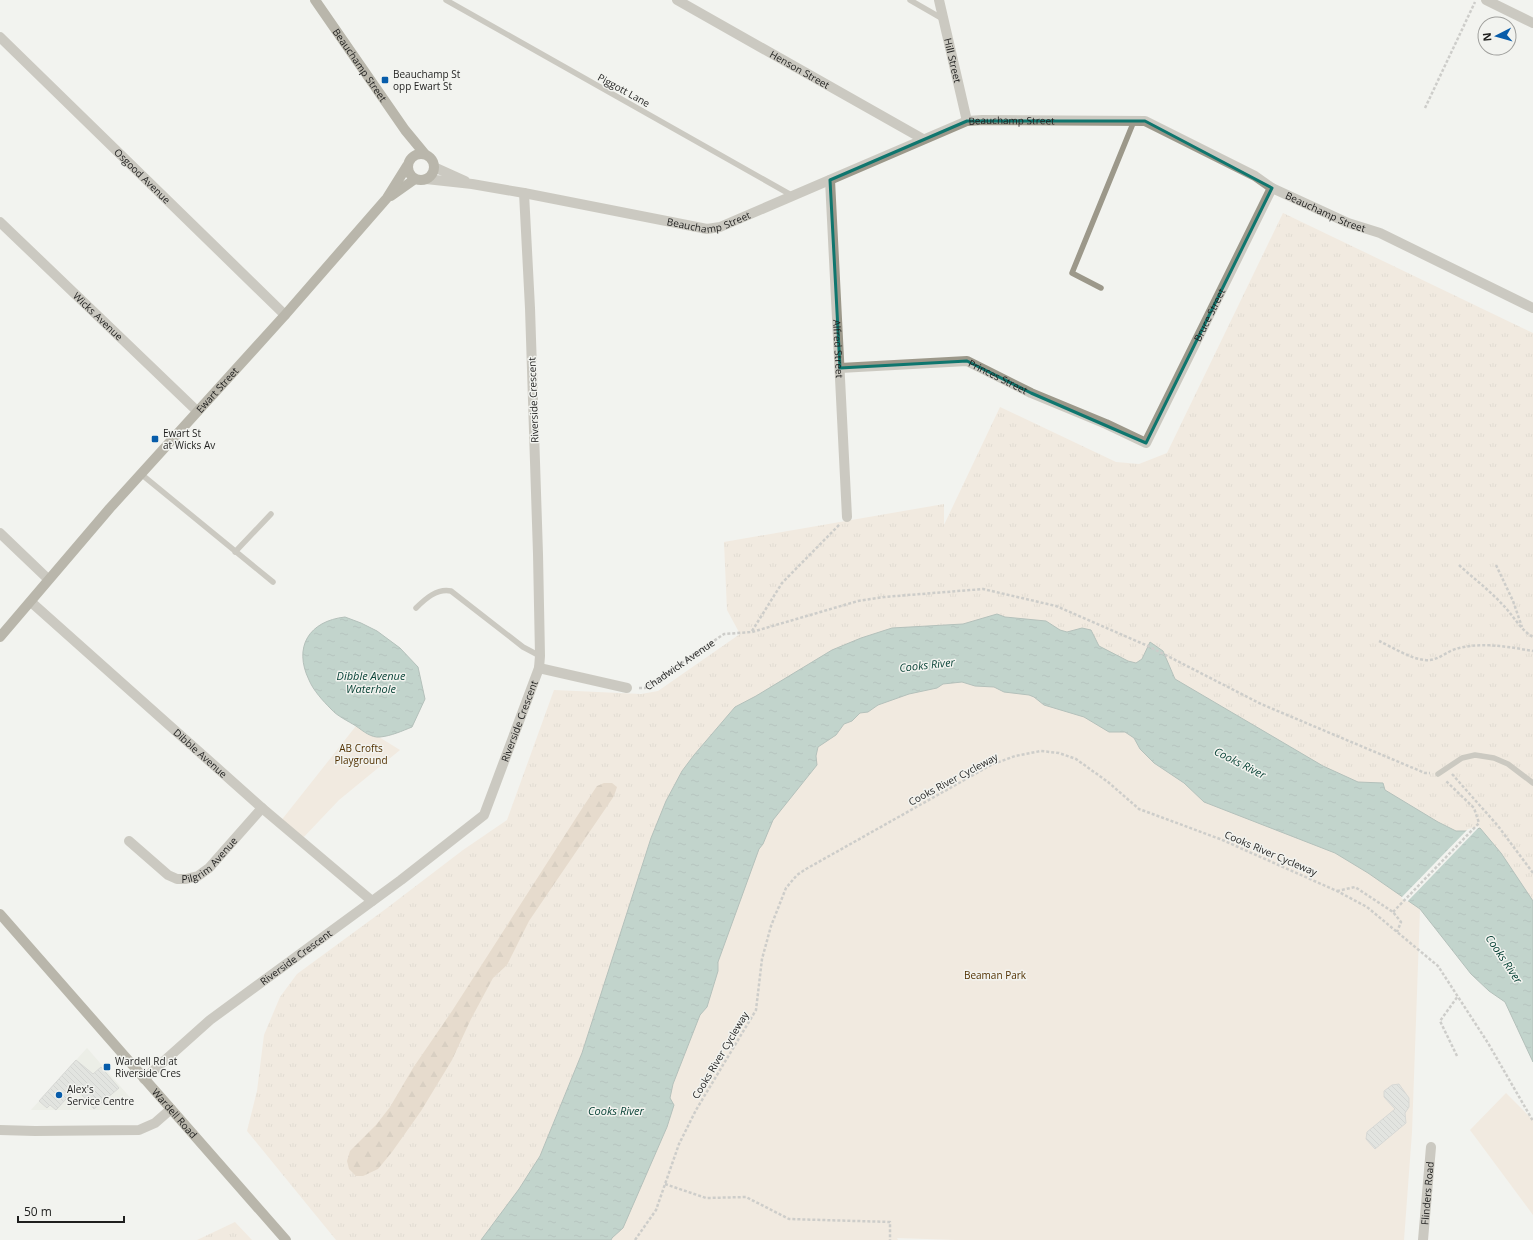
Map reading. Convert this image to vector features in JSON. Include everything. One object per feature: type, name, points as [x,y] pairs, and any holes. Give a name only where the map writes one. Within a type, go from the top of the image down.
[{"type":"street","name":"Beauchamp Street","points":[[315,0],[405,130],[424,153]]},
{"type":"street","name":"Henson Street","points":[[677,0],[923,139]]},
{"type":"street","name":"Hill Street","points":[[939,0],[967,121]]},
{"type":"street","points":[[1486,0],[1533,23]]},
{"type":"street","name":"Osgood Avenue","points":[[0,37],[286,315]]},
{"type":"street","name":"Beauchamp Street","points":[[426,179],[472,184],[524,193],[708,229],[720,227],[967,121],[1146,121],[1255,176],[1272,188],[1348,223],[1380,233],[1533,308]]},
{"type":"street","name":"Beauchamp Street","points":[[405,130],[409,162]]},
{"type":"street","points":[[419,153],[424,153],[431,158],[434,167],[432,174],[426,179],[415,179],[409,174],[409,162],[419,153]]},
{"type":"street","name":"Ewart Street","points":[[0,637],[31,602],[48,579],[197,411],[286,315],[387,198],[409,162]]},
{"type":"street","name":"Beauchamp Street","points":[[434,167],[472,184]]},
{"type":"street","name":"Ewart Street","points":[[387,198],[415,179]]},
{"type":"street","name":"Alfred Street","points":[[830,180],[847,517]]},
{"type":"street","name":"Bruce Street","points":[[1146,443],[1272,188]]},
{"type":"street","name":"Riverside Crescent","points":[[144,1079],[210,1020],[372,901],[484,815],[539,668],[540,656],[530,316],[524,193]]},
{"type":"street","name":"Wicks Avenue","points":[[0,222],[197,411]]},
{"type":"street","name":"Princes Street","points":[[840,368],[967,361],[1031,393],[1106,424],[1146,443]]},
{"type":"street","points":[[0,533],[48,579]]},
{"type":"street","name":"Dibble Avenue","points":[[31,602],[262,808],[372,901]]},
{"type":"street","points":[[539,668],[627,688]]},
{"type":"street","name":"Pilgrim Avenue","points":[[129,841],[168,875],[177,879],[186,879],[198,876],[209,868],[262,808]]},
{"type":"street","name":"Wardell Road","points":[[0,914],[286,1240]]},
{"type":"street","points":[[0,1130],[139,1130],[155,1123],[171,1109]]},
{"type":"street","name":"Flinders Road","points":[[1423,1240],[1431,1147]]},
{"type":"lane","name":"Piggott Lane","points":[[446,0],[793,196]]},
{"type":"lane","points":[[910,0],[944,19]]},
{"type":"lane","points":[[1101,288],[1072,273],[1134,121]]},
{"type":"lane","points":[[141,474],[273,582]]},
{"type":"lane","points":[[235,552],[271,514]]},
{"type":"lane","points":[[416,608],[428,597],[442,590],[451,591],[523,647],[540,656]]},
{"type":"lane","points":[[1438,774],[1462,758],[1475,755],[1494,758],[1508,764],[1533,783]]},
{"type":"path","points":[[1424,108],[1476,0]]},
{"type":"path","points":[[752,632],[782,583],[847,517]]},
{"type":"path","points":[[1459,565],[1500,601],[1523,630],[1533,637]]},
{"type":"path","points":[[1496,565],[1513,601],[1523,630]]},
{"type":"path","points":[[752,632],[858,602],[884,597],[983,589],[1056,606],[1148,646],[1261,704],[1425,772],[1438,774],[1474,808],[1479,823],[1393,912]]},
{"type":"path","name":"Chadwick Avenue","points":[[627,688],[645,688],[724,634],[752,632]]},
{"type":"path","points":[[1379,641],[1425,660],[1434,659],[1458,648],[1476,645],[1506,646],[1533,650]]},
{"type":"path","name":"Cooks River Cycleway","points":[[635,1240],[656,1210],[678,1144],[696,1110],[756,1010],[764,953],[771,926],[786,888],[797,875],[806,869],[991,765],[1015,756],[1041,750],[1059,753],[1076,759],[1108,782],[1139,809],[1220,839],[1337,891],[1367,907],[1438,966],[1488,1043],[1533,1121]]},
{"type":"path","points":[[1447,768],[1466,788],[1533,873]]},
{"type":"path","points":[[1337,891],[1355,887],[1393,912],[1401,922],[1397,932]]},
{"type":"path","points":[[1457,1056],[1440,1021],[1458,996]]},
{"type":"path","points":[[665,1184],[706,1198],[746,1197],[789,1218],[890,1222],[890,1240]]},
{"type":"highlighted area","points":[[967,121],[1145,121],[1272,188],[1146,443],[1031,393],[967,361],[840,368],[830,180]]},
{"type":"shaded area","points":[[87,1048],[133,1101],[129,1110],[31,1110]]},
{"type":"green space","points":[[1283,213],[1533,333],[1533,901],[1501,853],[1480,828],[1471,831],[1456,831],[1438,822],[1385,790],[1383,783],[1358,782],[1323,766],[1175,679],[1171,669],[1150,642],[1142,659],[1136,663],[1128,661],[1098,646],[1091,630],[1082,628],[1067,632],[1060,630],[1046,621],[1005,617],[997,614],[963,624],[892,628],[832,650],[735,707],[682,771],[666,801],[651,838],[582,1053],[540,1156],[519,1189],[481,1240],[336,1240],[247,1131],[257,1091],[264,1035],[280,997],[297,974],[463,850],[507,820],[554,690],[641,694],[658,691],[740,634],[727,610],[724,542],[944,504],[944,525],[1000,407],[1116,462],[1139,464],[1167,453]]},
{"type":"green space","name":"Beaman Park","points":[[962,682],[975,686],[994,687],[1004,692],[1029,695],[1044,705],[1084,717],[1109,732],[1125,732],[1134,738],[1140,749],[1154,763],[1184,783],[1204,802],[1335,853],[1368,873],[1420,909],[1412,1132],[1404,1240],[957,1240],[897,1238],[898,1240],[611,1240],[623,1228],[667,1127],[674,1105],[670,1098],[673,1084],[700,1015],[707,1007],[718,971],[718,962],[759,848],[763,844],[773,820],[817,765],[816,756],[818,747],[836,735],[844,724],[852,721],[860,713],[868,712],[878,705],[909,694],[937,688],[943,684]]},
{"type":"green space","name":"AB Crofts Playground","points":[[356,726],[367,734],[379,737],[400,750],[339,800],[301,840],[280,822]]},
{"type":"green space","points":[[604,783],[612,783],[617,787],[614,796],[529,921],[507,965],[493,978],[471,1019],[452,1060],[421,1111],[378,1169],[363,1176],[356,1176],[349,1169],[347,1161],[350,1151],[376,1125],[390,1107],[413,1068],[452,1011],[583,807],[597,786]]},
{"type":"green space","points":[[1506,1093],[1533,1120],[1533,1215],[1470,1130]]},
{"type":"green space","points":[[235,1222],[252,1240],[197,1240]]},
{"type":"water","name":"Cooks River","points":[[997,614],[1005,617],[1046,621],[1060,630],[1067,632],[1082,628],[1091,630],[1099,646],[1128,661],[1136,663],[1142,659],[1150,642],[1163,651],[1175,679],[1323,766],[1358,782],[1383,783],[1385,790],[1438,822],[1456,831],[1471,831],[1480,828],[1501,853],[1533,901],[1533,1062],[1505,1002],[1489,991],[1471,974],[1420,909],[1368,873],[1335,853],[1204,802],[1184,783],[1154,763],[1140,749],[1134,738],[1125,732],[1109,732],[1084,717],[1044,705],[1029,695],[1004,692],[994,687],[975,686],[962,682],[943,684],[937,688],[909,694],[878,705],[868,712],[860,713],[852,721],[844,724],[836,735],[818,747],[816,756],[817,765],[773,820],[763,844],[759,849],[718,962],[718,971],[707,1007],[700,1015],[673,1084],[670,1098],[674,1105],[667,1127],[623,1228],[611,1240],[481,1240],[519,1189],[540,1156],[582,1053],[651,838],[666,801],[682,771],[694,755],[735,707],[832,650],[861,638],[892,628],[963,624]]},
{"type":"water","name":"Dibble Avenue Waterhole","points":[[345,617],[377,631],[400,648],[418,667],[425,699],[412,727],[384,736],[377,737],[370,735],[333,712],[313,688],[304,668],[304,647],[308,638],[314,630],[322,624]]},
{"type":"pier","points":[[1480,826],[1407,902],[1401,898],[1468,829]]},
{"type":"building","points":[[76,1060],[93,1074],[101,1067],[119,1088],[94,1109],[76,1088],[56,1110],[50,1105],[47,1108],[39,1101]]},
{"type":"building","points":[[1399,1084],[1409,1098],[1409,1107],[1405,1113],[1406,1123],[1375,1149],[1366,1139],[1367,1132],[1395,1109],[1384,1097],[1384,1091],[1392,1085]]},
{"type":"place","name":"Beauchamp St opp Ewart St","points":[[385,80]]},
{"type":"place","name":"Ewart St at Wicks Av","points":[[155,439]]},
{"type":"place","name":"Wardell Rd at Riverside Cres","points":[[107,1067]]},
{"type":"place","name":"Alex's Service Centre","points":[[59,1095]]}]
